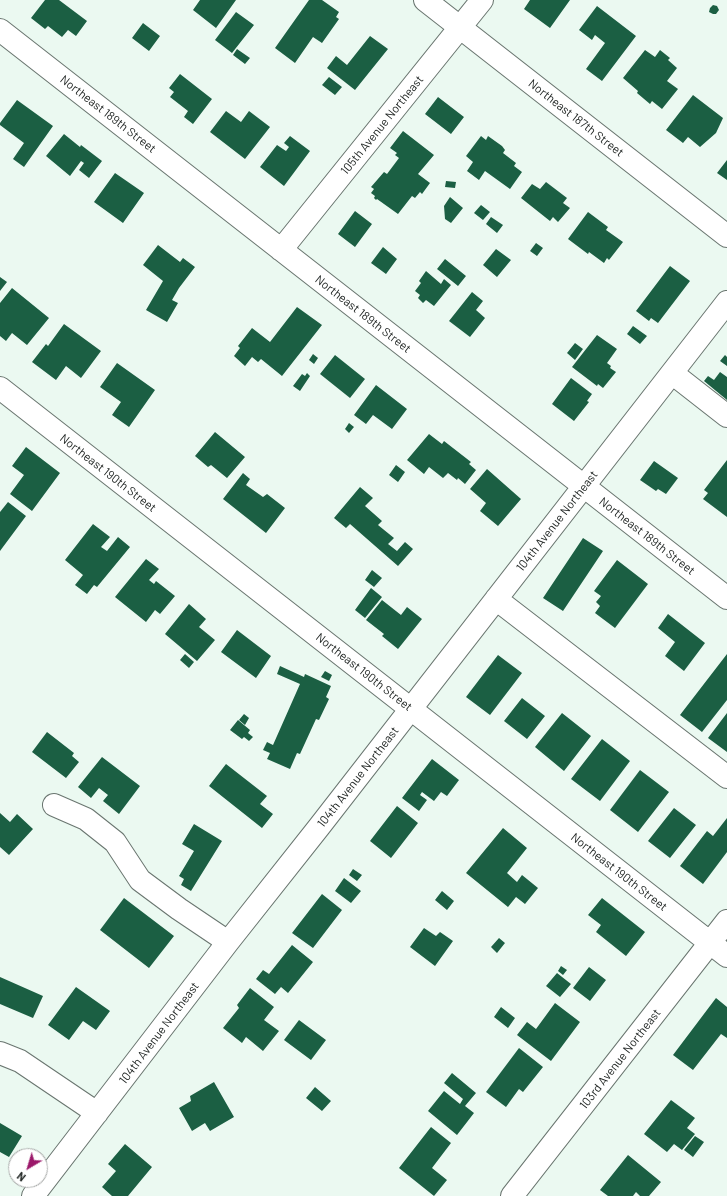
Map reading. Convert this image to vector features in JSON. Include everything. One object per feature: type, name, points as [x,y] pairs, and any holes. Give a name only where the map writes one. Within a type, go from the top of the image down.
[{"type":"street","name":"Northeast 187th Street","points":[[425,0],[727,236]]},
{"type":"street","name":"105th Avenue Northeast","points":[[281,250],[482,0]]},
{"type":"street","name":"Northeast 189th Street","points":[[0,30],[727,598]]},
{"type":"street","name":"104th Avenue Northeast","points":[[32,1196],[727,302]]},
{"type":"street","points":[[672,373],[727,416]]},
{"type":"street","name":"Northeast 190th Street","points":[[3,398],[411,708],[727,956]]},
{"type":"street","points":[[496,599],[727,777]]},
{"type":"street","points":[[54,805],[86,819],[115,842],[140,880],[179,909],[228,942]]},
{"type":"street","name":"103rd Avenue Northeast","points":[[512,1196],[727,921]]},
{"type":"street","points":[[0,1052],[20,1061],[97,1113]]},
{"type":"building","points":[[45,0],[59,0],[87,21],[76,36],[68,30],[62,37],[48,26],[45,29],[31,18]]},
{"type":"building","points":[[200,0],[236,0],[216,28],[193,10]]},
{"type":"building","points":[[309,0],[322,0],[339,12],[336,17],[339,19],[322,43],[313,37],[295,63],[275,48]]},
{"type":"building","points":[[530,0],[570,0],[550,28],[524,9]]},
{"type":"building","points":[[713,5],[717,6],[719,10],[716,14],[709,12]]},
{"type":"building","points":[[597,6],[636,36],[602,81],[586,69],[605,43],[595,35],[592,40],[579,30]]},
{"type":"building","points":[[236,12],[254,25],[232,53],[215,40]]},
{"type":"building","points":[[143,23],[160,36],[149,51],[132,38]]},
{"type":"building","points":[[370,36],[388,49],[355,90],[327,68],[336,56],[347,65]]},
{"type":"building","points":[[237,49],[250,58],[245,64],[233,55]]},
{"type":"building","points":[[645,50],[655,57],[660,50],[670,58],[668,60],[677,68],[667,81],[678,89],[662,109],[652,101],[650,104],[623,78]]},
{"type":"building","points":[[180,74],[212,99],[193,124],[184,117],[188,111],[170,97],[174,92],[169,88]]},
{"type":"building","points":[[329,77],[342,87],[335,95],[322,85]]},
{"type":"building","points":[[693,95],[723,118],[716,133],[700,147],[688,137],[683,143],[666,130]]},
{"type":"building","points":[[438,97],[464,117],[451,134],[425,114]]},
{"type":"building","points":[[17,100],[53,126],[24,167],[13,159],[24,143],[0,125]]},
{"type":"building","points":[[226,111],[241,122],[249,111],[270,127],[245,159],[210,132]]},
{"type":"building","points":[[403,131],[434,155],[418,174],[430,183],[422,194],[420,192],[415,198],[412,196],[398,214],[374,198],[375,196],[371,193],[374,189],[371,187],[384,172],[387,174],[399,158],[395,155],[397,153],[390,148]]},
{"type":"building","points":[[64,134],[80,147],[81,145],[102,161],[89,178],[79,170],[84,163],[81,161],[70,176],[46,156]]},
{"type":"building","points":[[290,136],[310,151],[284,186],[260,167],[277,145],[286,151],[289,147],[284,143]]},
{"type":"building","points":[[481,136],[486,140],[488,136],[502,146],[505,150],[503,153],[516,163],[514,166],[522,172],[510,189],[485,171],[479,180],[467,171],[473,162],[466,156]]},
{"type":"building","points":[[727,160],[727,180],[717,173]]},
{"type":"building","points":[[115,173],[144,193],[123,223],[94,202]]},
{"type":"building","points":[[446,181],[456,182],[455,188],[445,187]]},
{"type":"building","points":[[546,182],[567,198],[563,203],[570,208],[558,222],[553,217],[550,221],[521,198],[532,184],[540,189]]},
{"type":"building","points":[[450,197],[463,208],[451,223],[445,219],[444,206]]},
{"type":"building","points":[[481,205],[490,212],[483,220],[474,213]]},
{"type":"building","points":[[355,211],[372,224],[355,247],[338,234]]},
{"type":"building","points":[[588,212],[608,227],[606,230],[623,242],[609,260],[607,258],[604,263],[589,252],[588,254],[568,239]]},
{"type":"building","points":[[491,217],[503,225],[497,233],[486,224]]},
{"type":"building","points":[[536,243],[543,248],[537,256],[530,251]]},
{"type":"building","points":[[158,245],[180,262],[183,258],[195,267],[172,300],[178,303],[167,322],[146,310],[163,281],[143,265]]},
{"type":"building","points":[[383,247],[397,259],[386,274],[371,263]]},
{"type":"building","points":[[496,249],[511,260],[497,277],[483,265]]},
{"type":"building","points":[[445,259],[466,276],[458,286],[437,269]]},
{"type":"building","points":[[670,266],[690,281],[658,323],[651,318],[649,321],[636,311]]},
{"type":"building","points":[[426,271],[441,284],[444,279],[451,285],[434,306],[426,300],[423,303],[418,298],[420,295],[415,291],[421,283],[419,281]]},
{"type":"building","points":[[0,277],[7,282],[0,291]]},
{"type":"building","points":[[12,288],[49,318],[27,345],[12,333],[6,341],[0,336],[0,303]]},
{"type":"building","points":[[472,292],[483,301],[476,310],[485,318],[470,337],[449,321]]},
{"type":"building","points":[[297,307],[322,325],[282,376],[261,359],[258,362],[252,357],[245,366],[234,356],[240,348],[238,346],[252,328],[270,342]]},
{"type":"building","points":[[64,324],[101,351],[81,378],[66,366],[56,380],[32,362],[46,344],[48,346]]},
{"type":"building","points":[[633,326],[647,336],[640,344],[627,334]]},
{"type":"building","points":[[597,335],[617,349],[607,363],[611,366],[610,368],[616,372],[603,388],[598,384],[597,386],[572,367]]},
{"type":"building","points":[[575,343],[583,349],[575,360],[567,353]]},
{"type":"building","points":[[313,354],[318,358],[314,364],[309,360]]},
{"type":"building","points":[[335,355],[365,379],[350,398],[320,374]]},
{"type":"building","points":[[725,355],[727,357],[727,366],[720,361]]},
{"type":"building","points":[[117,363],[155,390],[129,427],[112,415],[121,402],[100,387]]},
{"type":"building","points":[[720,372],[727,377],[727,400],[704,381],[708,376],[714,380]]},
{"type":"building","points":[[307,373],[310,376],[300,391],[293,386],[302,374],[305,376]]},
{"type":"building","points":[[571,378],[592,394],[587,401],[589,402],[574,421],[552,404]]},
{"type":"building","points":[[376,385],[407,409],[392,429],[373,415],[366,424],[354,415]]},
{"type":"building","points":[[349,423],[354,427],[349,433],[345,429]]},
{"type":"building","points":[[215,432],[245,457],[227,478],[211,465],[208,467],[195,456]]},
{"type":"building","points":[[429,434],[442,444],[444,441],[471,462],[469,464],[476,470],[465,484],[458,478],[457,480],[448,473],[443,478],[429,467],[424,474],[407,460]]},
{"type":"building","points":[[26,447],[60,473],[32,511],[10,494],[24,475],[12,466]]},
{"type":"building","points":[[727,460],[727,517],[703,499],[708,493],[704,490]]},
{"type":"building","points":[[654,461],[678,478],[666,494],[658,489],[656,491],[640,480]]},
{"type":"building","points":[[396,465],[405,472],[398,482],[389,475]]},
{"type":"building","points":[[487,469],[521,499],[498,526],[480,511],[486,503],[470,489]]},
{"type":"building","points":[[243,473],[250,479],[246,485],[263,497],[267,494],[285,508],[266,533],[223,499]]},
{"type":"building","points":[[360,487],[373,498],[365,506],[382,521],[378,525],[394,538],[388,544],[397,551],[405,542],[413,549],[398,566],[350,524],[346,528],[334,518]]},
{"type":"building","points":[[8,502],[26,516],[0,551],[0,512]]},
{"type":"building","points":[[93,524],[110,537],[101,547],[107,551],[118,537],[130,547],[97,587],[94,585],[87,594],[75,585],[83,575],[65,560]]},
{"type":"building","points":[[583,538],[603,551],[563,611],[543,598]]},
{"type":"building","points":[[146,559],[159,569],[149,580],[154,584],[156,581],[175,596],[160,614],[155,610],[146,622],[115,597]]},
{"type":"building","points":[[617,560],[648,584],[615,628],[595,613],[600,606],[596,602],[601,596],[594,591]]},
{"type":"building","points":[[372,570],[382,578],[374,587],[365,580]]},
{"type":"building","points":[[371,588],[382,597],[365,618],[355,610]]},
{"type":"building","points":[[382,600],[401,615],[407,607],[422,619],[398,649],[382,636],[384,634],[366,620]]},
{"type":"building","points":[[189,604],[206,619],[199,627],[215,640],[197,661],[165,634]]},
{"type":"building","points":[[668,614],[705,643],[684,671],[665,656],[675,642],[658,628]]},
{"type":"building","points":[[237,630],[271,656],[256,678],[221,652]]},
{"type":"building","points":[[185,654],[194,662],[189,668],[180,660]]},
{"type":"building","points":[[727,654],[727,700],[702,732],[680,715]]},
{"type":"building","points":[[498,655],[522,673],[490,715],[466,697]]},
{"type":"building","points":[[280,666],[304,677],[305,674],[331,686],[326,697],[329,699],[319,720],[316,719],[300,754],[297,753],[290,769],[267,759],[270,753],[263,750],[267,742],[273,745],[300,684],[277,674]]},
{"type":"building","points":[[325,671],[332,675],[329,681],[321,677]]},
{"type":"building","points":[[522,698],[545,716],[527,739],[504,721]]},
{"type":"building","points":[[562,713],[591,736],[564,771],[535,747]]},
{"type":"building","points":[[727,713],[727,752],[708,738]]},
{"type":"building","points":[[244,714],[249,718],[245,725],[239,720]]},
{"type":"building","points":[[238,720],[250,730],[248,733],[253,737],[249,741],[244,737],[242,739],[230,730]]},
{"type":"building","points":[[47,732],[74,753],[72,756],[79,762],[66,778],[32,752]]},
{"type":"building","points":[[602,739],[630,761],[600,801],[571,779]]},
{"type":"building","points":[[102,757],[140,786],[119,814],[103,801],[108,795],[99,788],[91,798],[78,787]]},
{"type":"building","points":[[432,759],[459,780],[447,796],[441,792],[434,801],[422,792],[420,795],[427,800],[419,811],[402,798]]},
{"type":"building","points":[[226,764],[267,796],[260,804],[273,814],[262,828],[209,786]]},
{"type":"building","points":[[640,770],[669,792],[638,832],[610,810]]},
{"type":"building","points":[[397,806],[418,823],[391,858],[370,841]]},
{"type":"building","points":[[674,808],[696,825],[670,858],[648,841]]},
{"type":"building","points":[[0,813],[10,822],[17,814],[33,829],[9,855],[0,847]]},
{"type":"building","points":[[727,818],[727,852],[703,884],[680,866],[707,831],[713,836]]},
{"type":"building","points":[[194,824],[222,841],[191,891],[181,885],[184,879],[179,876],[194,851],[182,844]]},
{"type":"building","points":[[503,828],[527,848],[507,873],[517,882],[522,875],[538,888],[525,904],[516,897],[508,907],[466,873]]},
{"type":"building","points":[[353,869],[362,875],[357,881],[349,875]]},
{"type":"building","points":[[344,878],[361,891],[351,903],[335,891]]},
{"type":"building","points":[[442,891],[454,901],[447,910],[435,900]]},
{"type":"building","points":[[322,894],[342,910],[313,948],[292,933]]},
{"type":"building","points":[[124,898],[174,936],[149,968],[100,930]]},
{"type":"building","points":[[602,898],[645,932],[626,956],[596,932],[601,925],[588,915]]},
{"type":"building","points":[[424,928],[436,936],[440,932],[453,941],[435,966],[410,947]]},
{"type":"building","points":[[499,938],[505,943],[497,953],[491,947]]},
{"type":"building","points":[[292,945],[313,962],[288,993],[281,987],[275,994],[256,979],[263,970],[269,974]]},
{"type":"building","points":[[561,966],[567,970],[563,975],[558,971]]},
{"type":"building","points":[[589,967],[606,980],[590,1001],[573,988]]},
{"type":"building","points":[[557,973],[571,984],[560,997],[546,986]]},
{"type":"building","points":[[0,977],[43,996],[33,1018],[0,1004]]},
{"type":"building","points":[[76,987],[110,1011],[96,1030],[83,1021],[69,1040],[48,1025]]},
{"type":"building","points":[[250,988],[274,1007],[264,1020],[279,1031],[263,1051],[246,1037],[242,1043],[223,1028],[239,1008],[237,1005]]},
{"type":"building","points":[[716,998],[727,1007],[727,1038],[721,1034],[693,1070],[673,1055]]},
{"type":"building","points":[[555,1003],[580,1022],[551,1061],[517,1035],[527,1022],[536,1029]]},
{"type":"building","points":[[501,1007],[515,1018],[508,1028],[494,1017]]},
{"type":"building","points":[[299,1020],[326,1040],[311,1060],[284,1040]]},
{"type":"building","points":[[519,1048],[543,1067],[523,1092],[519,1089],[506,1107],[486,1092]]},
{"type":"building","points":[[452,1073],[476,1093],[465,1106],[474,1113],[457,1135],[428,1111],[444,1091],[460,1104],[463,1099],[444,1083]]},
{"type":"building","points":[[214,1082],[234,1117],[210,1131],[205,1123],[192,1131],[179,1108],[191,1101],[190,1096]]},
{"type":"building","points":[[315,1087],[331,1101],[322,1111],[306,1098]]},
{"type":"building","points":[[671,1100],[695,1118],[687,1128],[695,1134],[682,1150],[674,1144],[667,1152],[644,1134]]},
{"type":"building","points":[[0,1123],[22,1136],[15,1148],[8,1148],[8,1156],[0,1152]]},
{"type":"building","points":[[431,1127],[451,1143],[432,1168],[447,1180],[434,1196],[399,1168]]},
{"type":"building","points":[[695,1136],[704,1142],[693,1157],[684,1150]]},
{"type":"building","points":[[125,1144],[152,1167],[128,1196],[112,1196],[102,1187],[116,1171],[108,1164]]},
{"type":"building","points":[[628,1155],[661,1182],[649,1196],[640,1196],[636,1192],[633,1196],[608,1196],[600,1190]]}]
